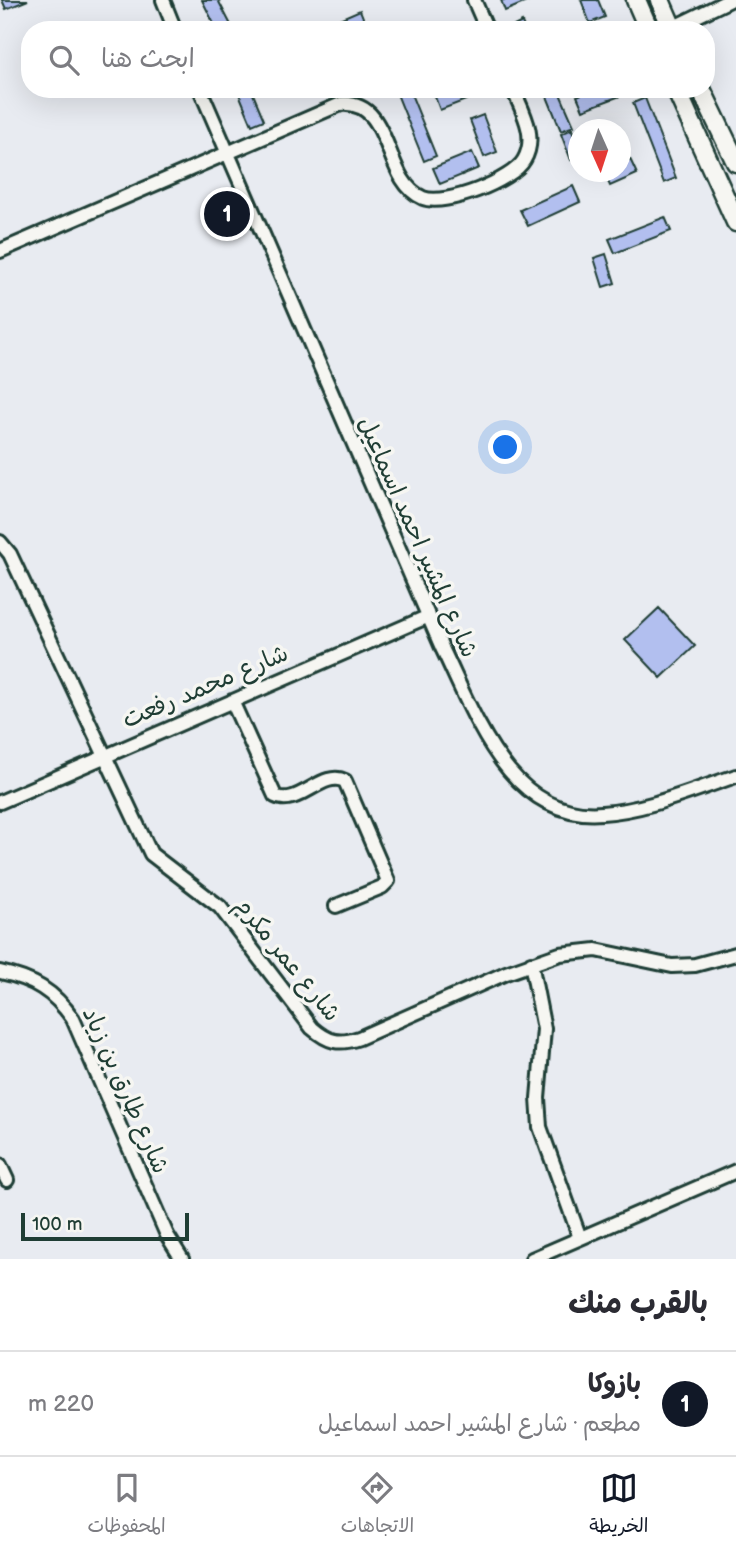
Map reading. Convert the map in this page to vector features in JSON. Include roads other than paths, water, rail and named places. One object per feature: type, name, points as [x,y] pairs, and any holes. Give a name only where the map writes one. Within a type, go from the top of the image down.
[{"type":"street","points":[[163,0],[171,21]]},
{"type":"street","points":[[474,0],[483,21]]},
{"type":"street","points":[[636,0],[645,21]]},
{"type":"street","points":[[660,0],[669,21]]},
{"type":"street","points":[[688,21],[730,0]]},
{"type":"street","name":"شارع المشير احمد اسماعيل","points":[[204,98],[429,616],[479,726],[500,761],[527,789],[563,810],[601,814],[632,808],[736,776]]},
{"type":"street","points":[[0,251],[328,108],[350,103],[360,107],[377,124],[410,189],[424,199],[444,200],[490,184],[513,171],[524,160],[530,131],[517,98]]},
{"type":"street","points":[[680,98],[734,211]]},
{"type":"street","points":[[705,98],[736,162]]},
{"type":"street","name":"شارع عمر مكرم","points":[[0,542],[10,554],[151,854],[167,869],[200,888],[220,907],[312,1028],[329,1041],[339,1043],[359,1038],[531,963],[578,950],[596,950],[672,965],[695,965],[736,954]]},
{"type":"street","name":"شارع محمد رفعت","points":[[0,802],[429,616]]},
{"type":"street","points":[[232,701],[275,796],[288,798],[334,778],[345,781],[388,881],[382,887],[336,906]]},
{"type":"street","points":[[531,963],[544,1029],[538,1098],[540,1127],[580,1238]]},
{"type":"street","name":"شارع طارق بن زياد","points":[[0,972],[25,978],[44,987],[61,1001],[73,1019],[167,1235],[182,1259]]},
{"type":"street","points":[[0,1165],[7,1180]]},
{"type":"street","points":[[532,1259],[736,1171]]},
{"type":"place","name":"بازوكا","points":[[227,214]]}]
